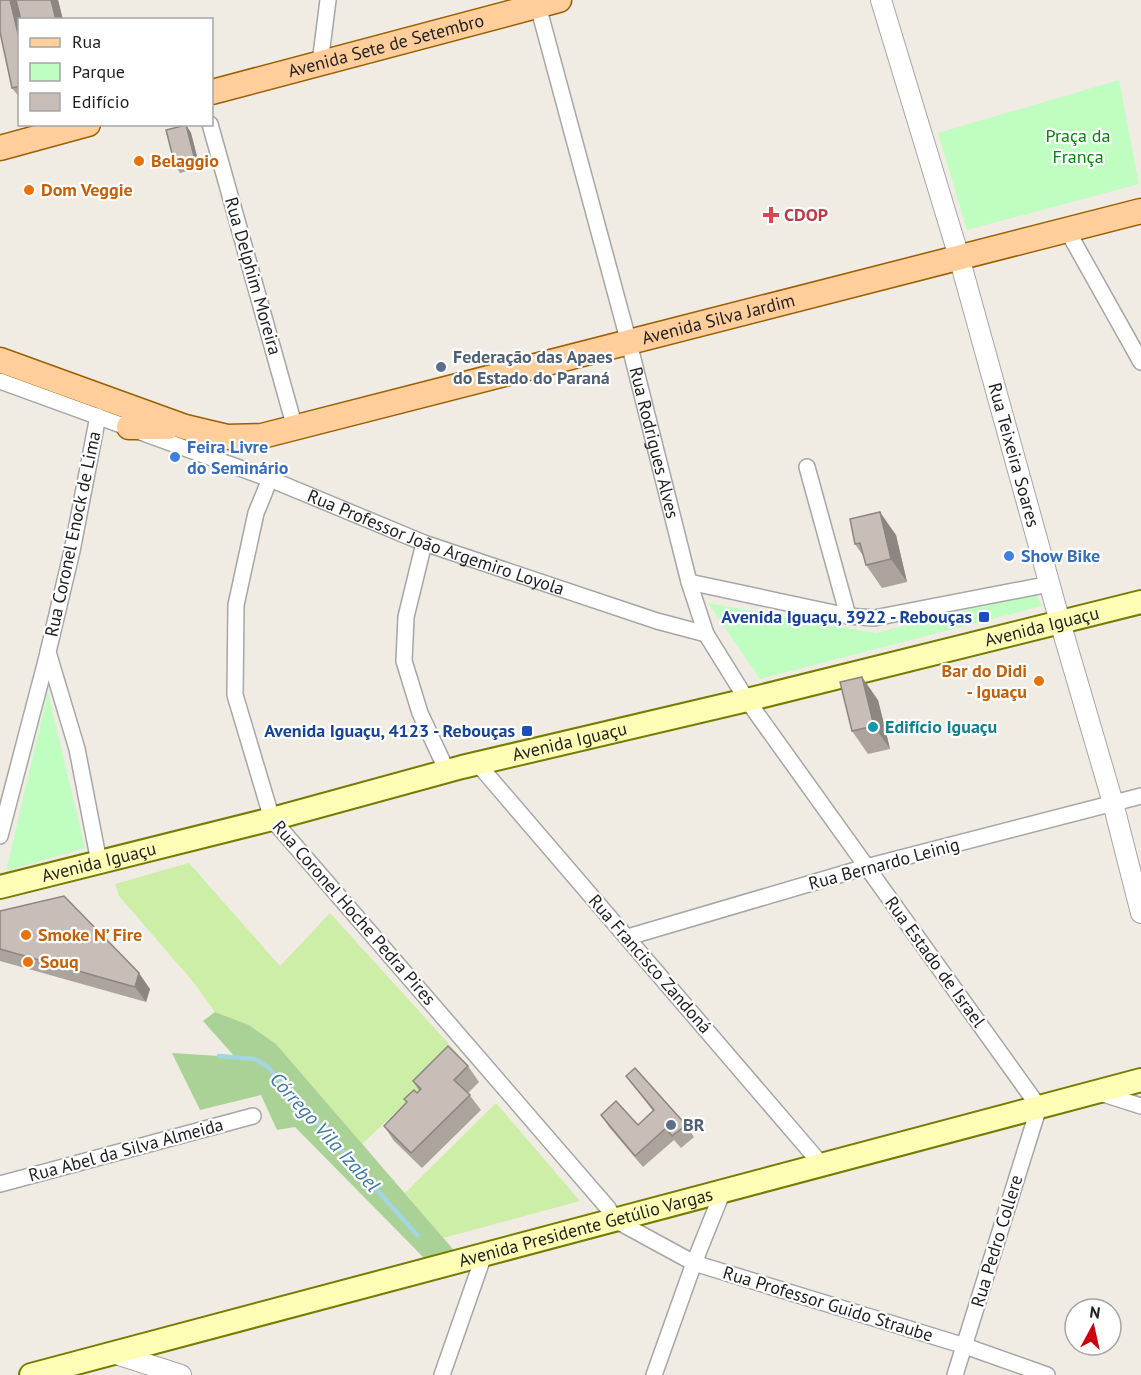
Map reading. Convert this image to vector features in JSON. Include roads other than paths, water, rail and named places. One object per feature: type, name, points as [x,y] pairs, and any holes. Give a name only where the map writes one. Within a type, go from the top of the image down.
[{"type":"main road","name":"Avenida Sete de Setembro","points":[[213,92],[545,2]]},
{"type":"main road","points":[[0,148],[81,126]]},
{"type":"main road","name":"Avenida Silva Jardim","points":[[296,428],[1141,211]]},
{"type":"main road","points":[[0,360],[185,427],[227,437],[262,436],[296,428]]},
{"type":"main road","points":[[129,427],[185,427]]},
{"type":"main road","name":"Avenida Iguaçu","points":[[0,887],[272,819],[477,763],[747,700],[1141,602]]},
{"type":"main road","name":"Avenida Presidente Getúlio Vargas","points":[[31,1375],[1141,1080]]},
{"type":"street","points":[[320,63],[328,0]]},
{"type":"street","name":"Rua Teixeira Soares","points":[[881,0],[959,257],[1060,622],[1113,803],[1141,913]]},
{"type":"street","name":"Rua Rodrigues Alves","points":[[545,2],[689,582],[706,634],[747,700]]},
{"type":"street","name":"Rua Delphim Moreira","points":[[211,126],[296,428]]},
{"type":"street","points":[[1067,230],[1141,362]]},
{"type":"street","name":"Rua Professor João Argemiro Loyola","points":[[0,381],[270,479],[424,543],[657,621],[706,634]]},
{"type":"street","name":"Rua Coronel Enock de Lima","points":[[98,416],[72,551],[48,652],[77,749],[99,862]]},
{"type":"street","points":[[807,467],[848,616]]},
{"type":"street","name":"Rua Coronel Hoche Pedra Pires","points":[[270,479],[256,513],[236,605],[235,695],[272,819],[608,1208],[615,1220]]},
{"type":"street","points":[[424,543],[406,617],[404,661],[420,713],[447,771]]},
{"type":"street","points":[[689,582],[848,616],[874,618],[1050,584]]},
{"type":"street","points":[[0,836],[48,652]]},
{"type":"street","name":"Rua Estado de Israel","points":[[747,700],[1039,1107]]},
{"type":"street","name":"Rua Francisco Zandoná","points":[[477,763],[822,1165]]},
{"type":"street","name":"Rua Bernardo Leinig","points":[[627,937],[866,867],[1141,796]]},
{"type":"street","points":[[1097,1092],[1141,1106]]},
{"type":"street","name":"Rua Pedro Collere","points":[[955,1375],[1039,1107]]},
{"type":"street","name":"Rua Abel da Silva Almeida","points":[[0,1184],[253,1116]]},
{"type":"street","points":[[654,1375],[694,1263],[723,1191]]},
{"type":"street","name":"Rua Professor Guido Straube","points":[[615,1220],[694,1263],[965,1346],[1047,1375]]},
{"type":"street","points":[[442,1375],[484,1255]]},
{"type":"street","points":[[113,1353],[181,1375]]},
{"type":"waterway","name":"Córrego Vila Izabel","points":[[219,1056],[255,1059],[269,1068],[417,1235]]},
{"type":"place","name":"Belaggio","points":[[139,161]]},
{"type":"place","name":"Dom Veggie","points":[[29,190]]},
{"type":"place","name":"CDOP","points":[[771,215]]},
{"type":"place","name":"Federação das Apaes do Estado do Paraná","points":[[441,367]]},
{"type":"place","name":"Feira Livre do Seminário","points":[[175,457]]},
{"type":"place","name":"Show Bike","points":[[1009,556]]},
{"type":"place","name":"Avenida Iguaçu, 3922 - Rebouças","points":[[984,617]]},
{"type":"place","name":"Bar do Didi - Iguaçu","points":[[1039,681]]},
{"type":"place","name":"Edifício Iguaçu","points":[[873,727]]},
{"type":"place","name":"Avenida Iguaçu, 4123 - Rebouças","points":[[527,731]]},
{"type":"place","name":"Smoke N’ Fire","points":[[26,935]]},
{"type":"place","name":"Souq","points":[[28,962]]},
{"type":"place","name":"BR","points":[[671,1125]]},
{"type":"park label","name":"Praça da França","points":[[1078,146]]}]
